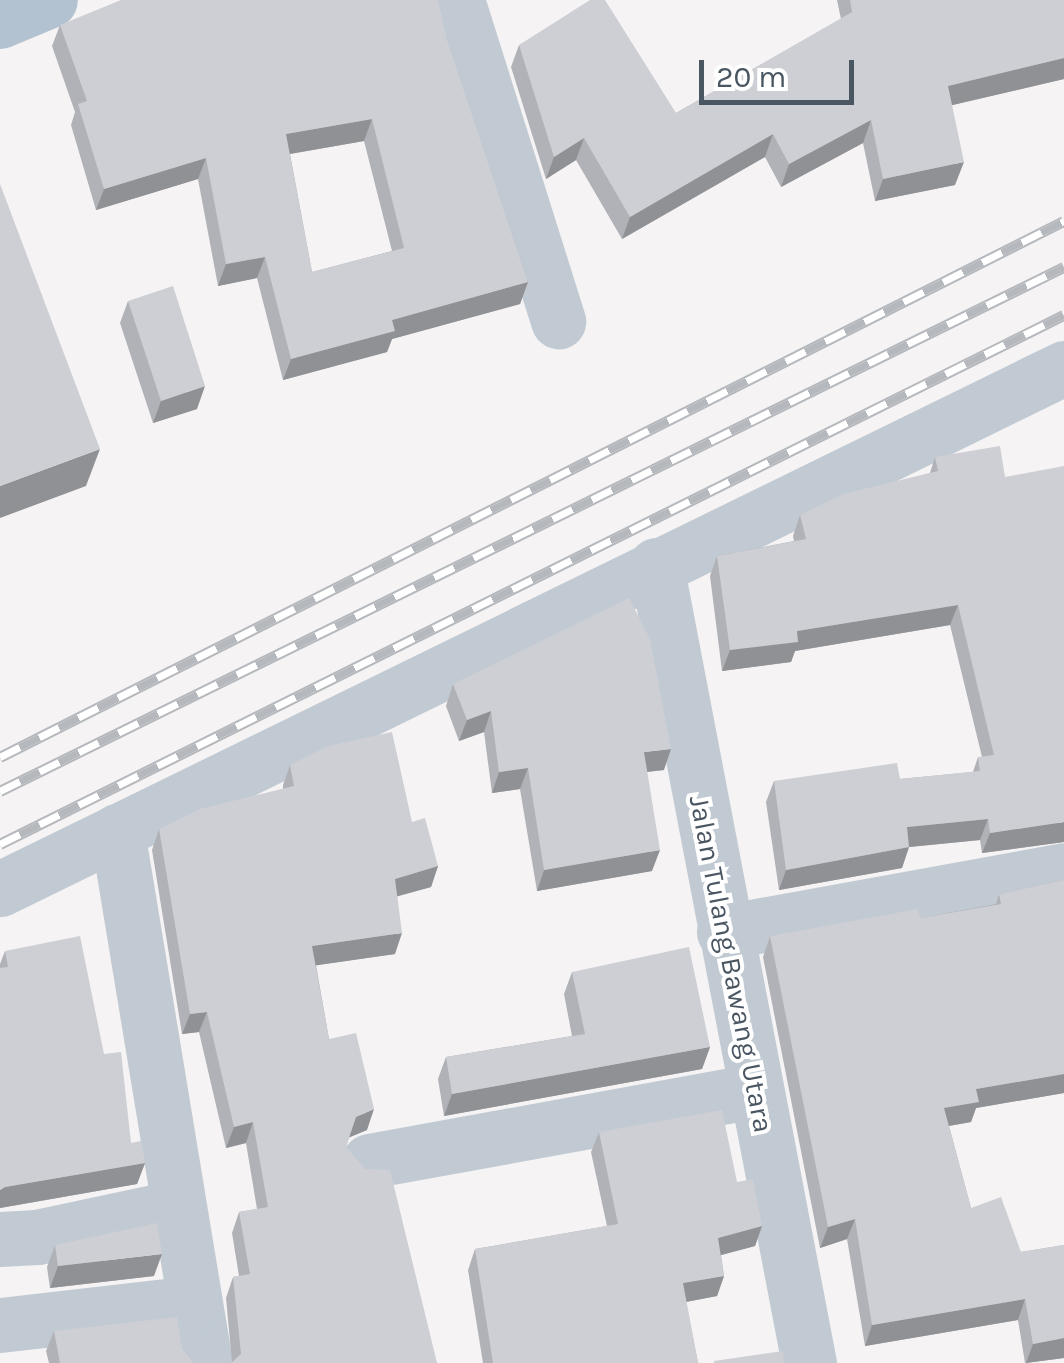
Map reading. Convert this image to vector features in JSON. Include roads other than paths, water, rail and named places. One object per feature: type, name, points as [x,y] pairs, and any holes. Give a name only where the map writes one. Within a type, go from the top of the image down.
[{"type":"main road","points":[[0,21],[50,0]]},
{"type":"street","points":[[457,0],[558,320]]},
{"type":"street","points":[[0,889],[1064,368]]},
{"type":"street","name":"Jalan Tulang Bawang Utara","points":[[656,565],[809,1363]]},
{"type":"street","points":[[117,831],[204,1363]]},
{"type":"street","points":[[724,932],[1064,870]]},
{"type":"street","points":[[369,1161],[755,1091]]},
{"type":"street","points":[[0,1239],[37,1238],[177,1207]]},
{"type":"street","points":[[0,1325],[194,1303]]},
{"type":"railway","points":[[0,757],[1064,221]]},
{"type":"railway","points":[[0,791],[1064,267]]},
{"type":"railway","points":[[0,844],[1064,315]]}]
